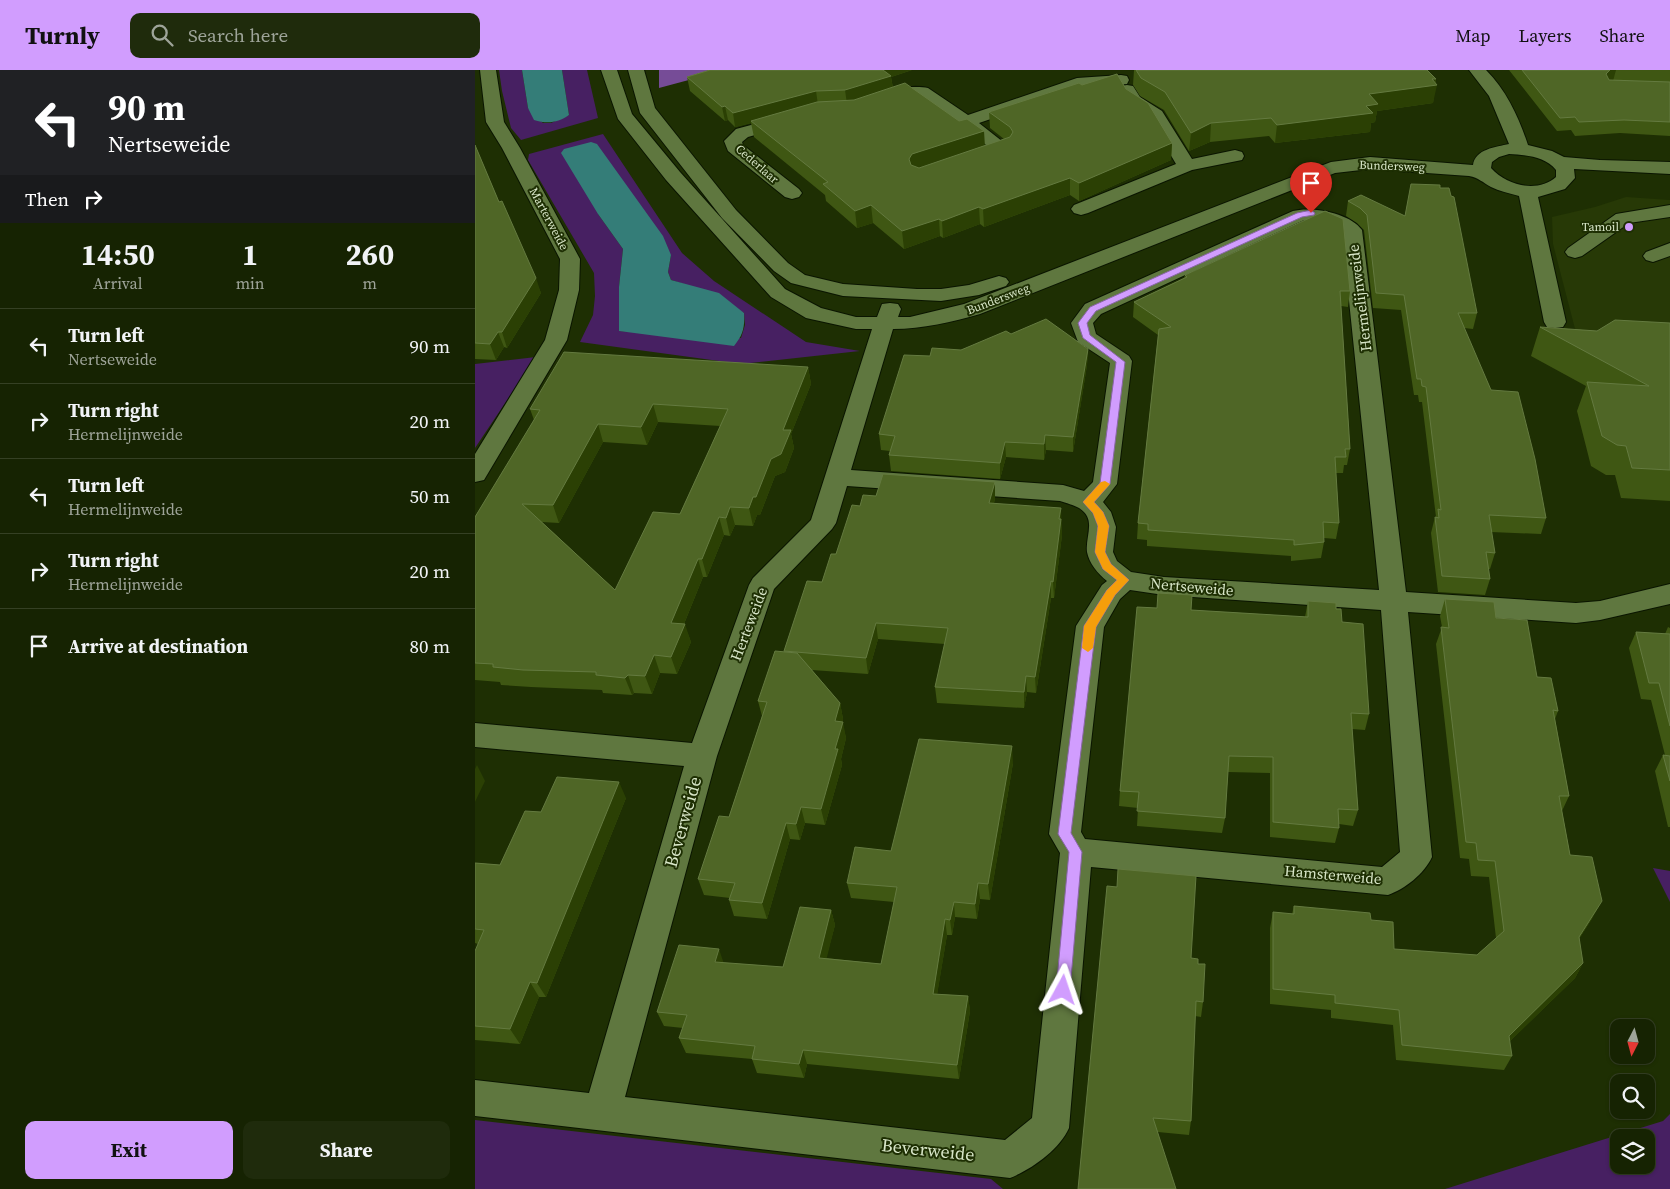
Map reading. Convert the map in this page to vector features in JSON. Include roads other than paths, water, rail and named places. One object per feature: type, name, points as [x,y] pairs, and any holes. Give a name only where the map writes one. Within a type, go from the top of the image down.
[{"type":"street","name":"Marterweide","points":[[475,474],[556,340],[569,290],[570,259],[511,148],[495,122],[487,70]]},
{"type":"street","name":"Bundersweg","points":[[609,70],[625,115],[673,176],[779,293],[814,313],[856,323],[883,324],[926,321],[972,309],[1331,168],[1370,163],[1469,170],[1486,164]]},
{"type":"street","name":"Bundersweg","points":[[636,70],[647,109],[729,214],[781,267],[798,279],[843,290],[941,295],[972,291],[1322,158],[1345,153],[1366,152],[1486,164]]},
{"type":"street","points":[[1477,70],[1487,79],[1502,104],[1520,149]]},
{"type":"street","points":[[965,122],[1083,82],[1118,73],[1133,100],[1157,115],[1187,166]]},
{"type":"street","points":[[868,105],[914,90],[922,92],[1003,149],[957,164]]},
{"type":"street","name":"Cederlaar","points":[[792,193],[734,147],[733,141],[742,133],[808,115]]},
{"type":"street","points":[[1562,170],[1557,186],[1527,190],[1502,184],[1486,164],[1500,150],[1520,149],[1541,153],[1562,170],[1670,179]]},
{"type":"street","points":[[1081,209],[1187,166],[1235,156]]},
{"type":"street","points":[[1562,170],[1600,166],[1670,168]]},
{"type":"street","points":[[1527,190],[1555,322]]},
{"type":"street","points":[[1575,252],[1623,218],[1670,211]]},
{"type":"street","name":"Hermelijnweide","points":[[1089,502],[1105,484],[1121,362],[1086,336],[1082,323],[1093,309],[1299,215],[1311,213],[1324,216],[1352,230],[1394,601]]},
{"type":"street","name":"Herteweide","points":[[702,756],[762,585],[823,523],[883,324],[895,294]]},
{"type":"street","points":[[836,477],[1063,493],[1089,502],[1098,512],[1103,526],[1100,552],[1107,566],[1124,580],[1111,592],[1090,626],[1065,834],[1076,852]]},
{"type":"street","name":"Nertseweide","points":[[1124,580],[1164,586],[1576,613],[1594,613],[1653,596],[1670,594]]},
{"type":"street","name":"Hamsterweide","points":[[1076,852],[1388,881],[1416,857],[1394,601]]},
{"type":"street","points":[[475,735],[702,756]]},
{"type":"street","name":"Beverweide","points":[[702,756],[602,1113],[1011,1159],[1050,1128],[1076,852]]},
{"type":"street","points":[[475,1098],[602,1113]]},
{"type":"water","points":[[522,70],[562,70],[569,115],[561,120],[552,122],[534,120],[528,108]]},
{"type":"water","points":[[591,142],[597,144],[663,236],[671,255],[668,272],[671,280],[719,293],[744,313],[743,331],[734,346],[619,331],[619,287],[623,249],[598,214],[561,153],[564,149]]},
{"type":"place","name":"Tamoil","points":[[1629,227]]}]
